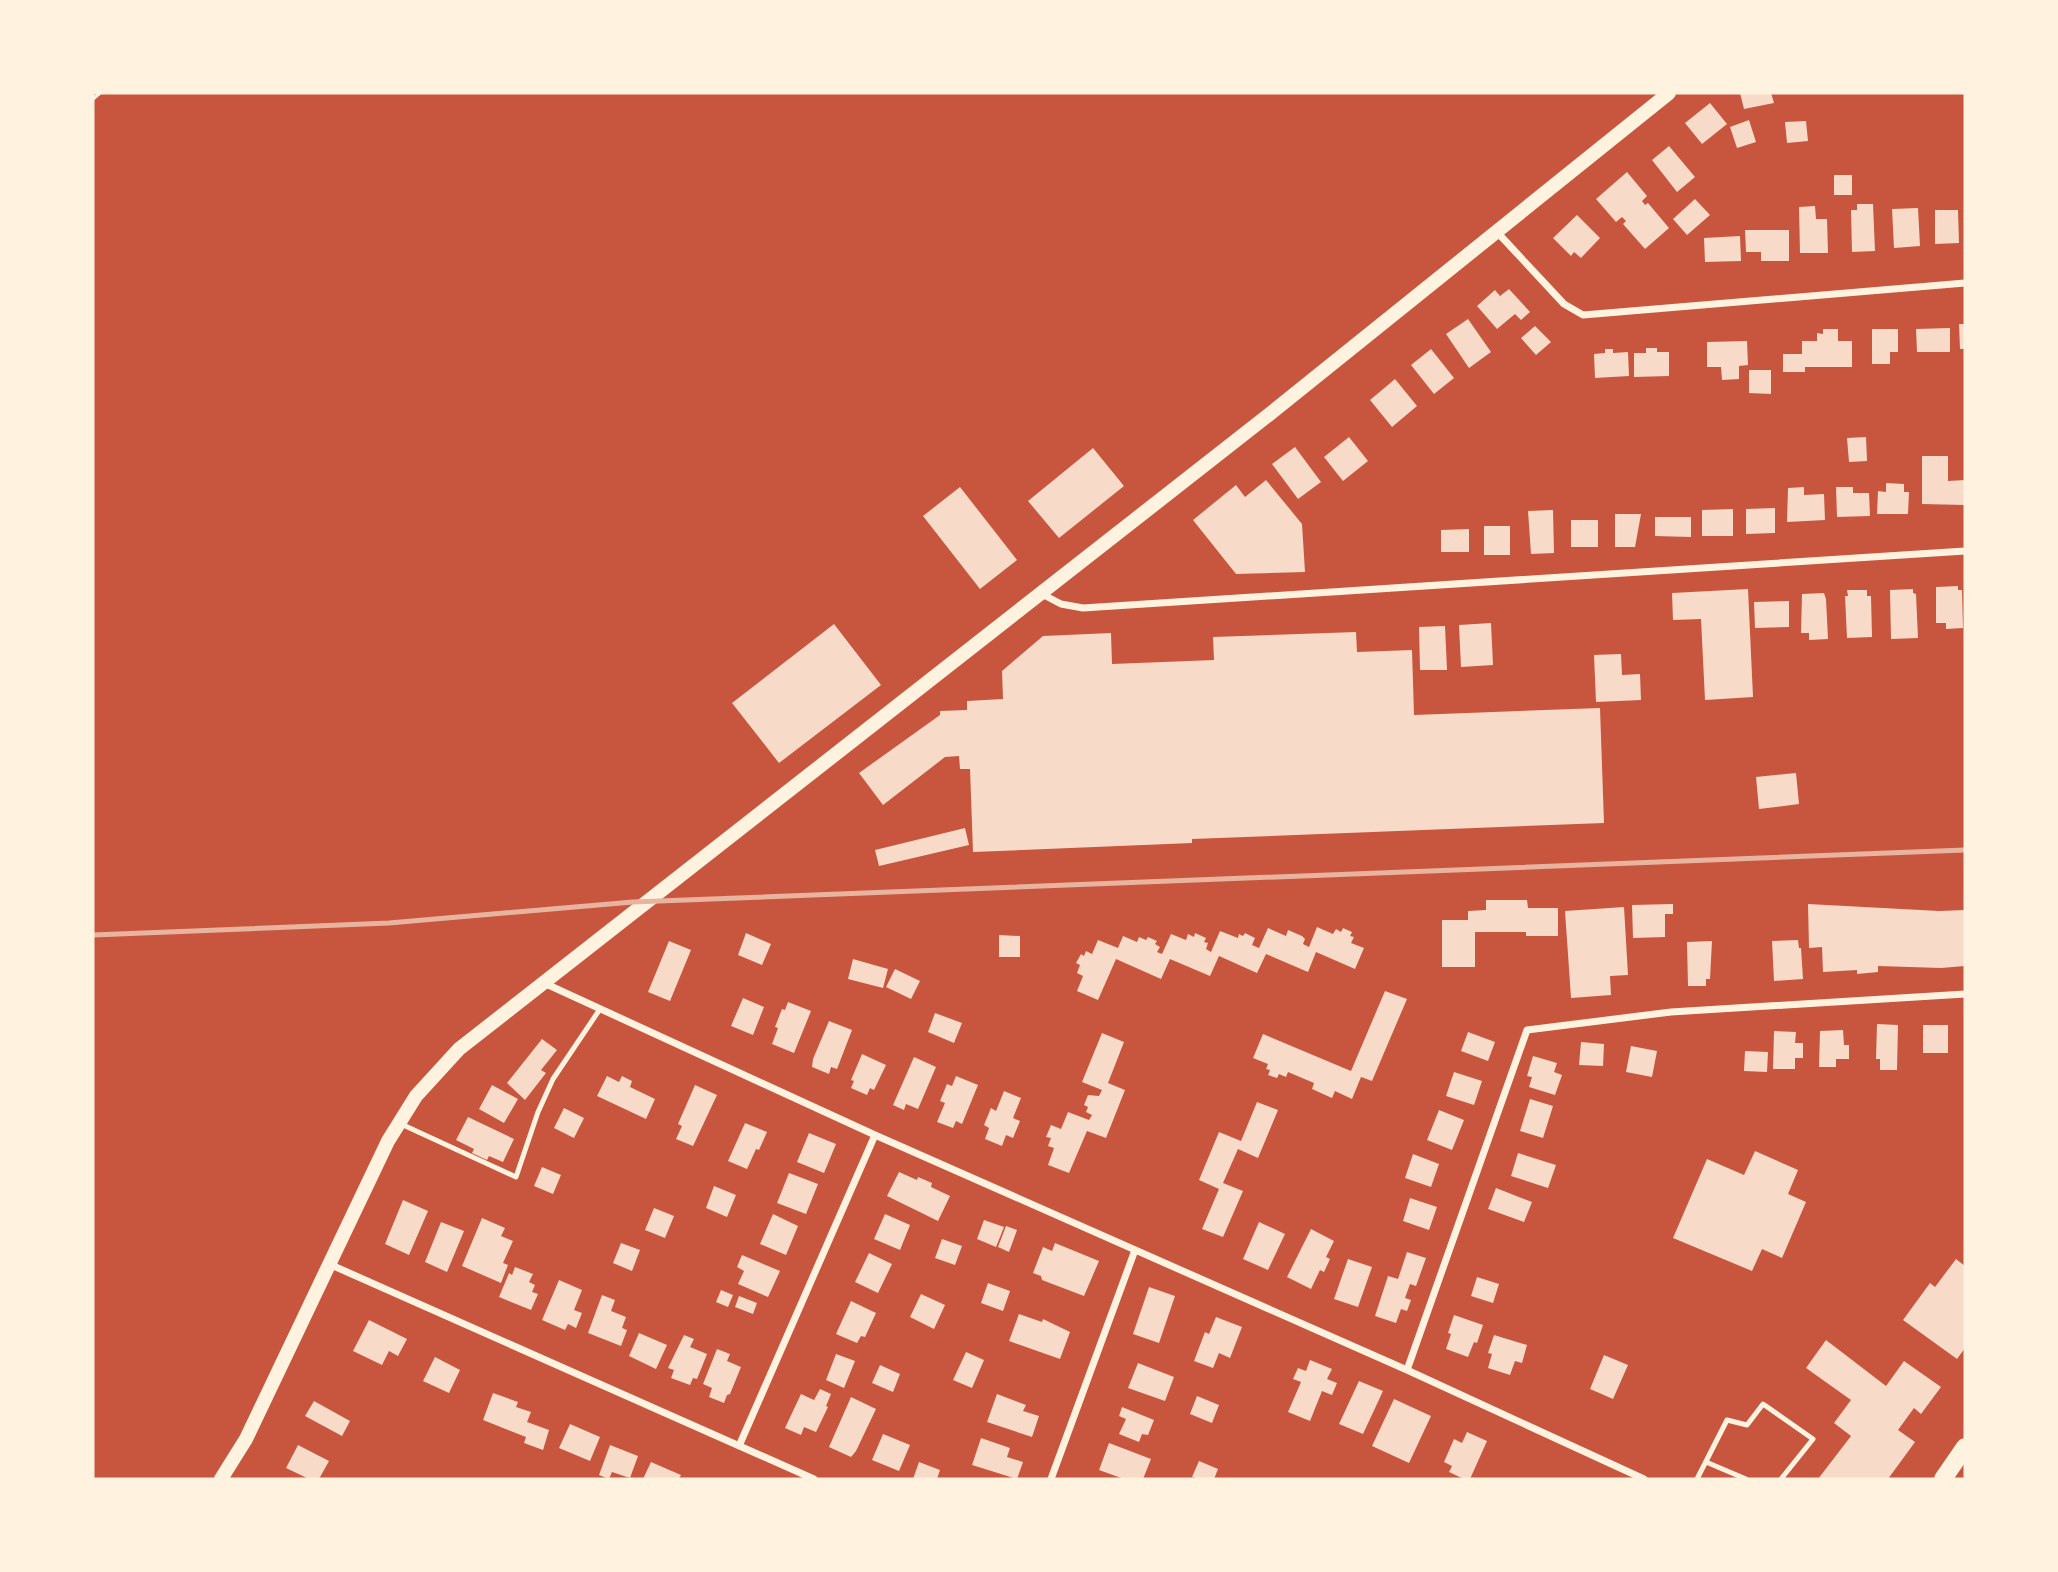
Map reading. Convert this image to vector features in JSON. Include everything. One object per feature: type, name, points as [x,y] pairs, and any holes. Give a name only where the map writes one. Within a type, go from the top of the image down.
[{"type":"highway","points":[[1943,1479],[1965,1447]]},
{"type":"main road","points":[[222,1479],[246,1439],[398,1123],[416,1096],[451,1056],[1364,340],[1669,93]]},
{"type":"street","points":[[1497,232],[1564,304],[1583,315],[1965,283]]},
{"type":"street","points":[[1040,593],[1061,604],[1083,608],[1965,551]]},
{"type":"street","points":[[542,983],[875,1135],[1407,1370],[1644,1479]]},
{"type":"street","points":[[1407,1370],[1527,1030],[1671,1012],[1965,994]]},
{"type":"street","points":[[739,1446],[875,1135]]},
{"type":"street","points":[[1051,1479],[1135,1251]]},
{"type":"street","points":[[329,1264],[814,1479]]},
{"type":"lane","points":[[398,1123],[516,1177],[538,1112],[553,1079],[600,1009]]},
{"type":"lane","points":[[1697,1479],[1727,1420],[1747,1425],[1763,1404],[1813,1439],[1782,1479]]},
{"type":"lane","points":[[1706,1462],[1746,1479]]},
{"type":"path","points":[[93,99],[100,93]]},
{"type":"building","points":[[1740,93],[1771,93],[1774,103],[1744,109]]},
{"type":"building","points":[[1710,103],[1727,124],[1702,144],[1685,123]]},
{"type":"building","points":[[1749,120],[1756,142],[1737,148],[1730,127]]},
{"type":"building","points":[[1806,121],[1808,141],[1787,143],[1785,122]]},
{"type":"building","points":[[1669,146],[1695,177],[1677,192],[1652,160]]},
{"type":"building","points":[[1627,172],[1647,196],[1642,201],[1645,205],[1648,203],[1669,228],[1645,249],[1623,224],[1626,221],[1622,217],[1616,222],[1596,199]]},
{"type":"building","points":[[1834,175],[1852,175],[1852,195],[1834,195]]},
{"type":"building","points":[[1695,199],[1710,215],[1687,235],[1673,219]]},
{"type":"building","points":[[1857,204],[1873,204],[1875,251],[1852,252],[1851,210],[1857,210]]},
{"type":"building","points":[[1815,206],[1816,219],[1827,219],[1828,253],[1800,253],[1799,207]]},
{"type":"building","points":[[1918,208],[1920,246],[1894,248],[1892,209]]},
{"type":"building","points":[[1935,210],[1958,210],[1959,243],[1935,244]]},
{"type":"building","points":[[1577,215],[1600,238],[1581,258],[1574,252],[1571,256],[1553,238]]},
{"type":"building","points":[[1745,230],[1789,230],[1789,261],[1761,261],[1761,252],[1746,252]]},
{"type":"building","points":[[1740,236],[1741,261],[1705,262],[1704,238]]},
{"type":"building","points":[[1509,289],[1530,312],[1521,320],[1515,314],[1497,329],[1477,306],[1495,290],[1500,296]]},
{"type":"building","points":[[1468,319],[1491,352],[1469,368],[1446,334]]},
{"type":"building","points":[[1959,324],[1965,324],[1965,349],[1960,349]]},
{"type":"building","points":[[1535,326],[1551,342],[1536,355],[1521,338]]},
{"type":"building","points":[[1950,328],[1950,352],[1917,352],[1916,329]]},
{"type":"building","points":[[1823,329],[1838,329],[1838,341],[1852,341],[1852,367],[1805,367],[1805,372],[1783,372],[1783,354],[1802,354],[1802,341],[1817,341],[1817,333],[1823,334]]},
{"type":"building","points":[[1872,329],[1898,329],[1898,352],[1890,352],[1890,364],[1872,364]]},
{"type":"building","points":[[1747,341],[1748,365],[1739,366],[1739,379],[1722,380],[1721,367],[1707,367],[1707,342]]},
{"type":"building","points":[[1646,348],[1669,352],[1669,376],[1634,377],[1634,353],[1646,353]]},
{"type":"building","points":[[1431,349],[1454,378],[1434,394],[1411,365]]},
{"type":"building","points":[[1605,349],[1613,349],[1613,353],[1628,352],[1629,376],[1595,378],[1594,354],[1605,353]]},
{"type":"building","points":[[1749,370],[1771,370],[1771,394],[1749,393]]},
{"type":"building","points":[[1395,379],[1417,406],[1392,427],[1370,400]]},
{"type":"building","points":[[1349,437],[1368,461],[1343,481],[1324,457]]},
{"type":"building","points":[[1866,437],[1867,461],[1849,462],[1847,438]]},
{"type":"building","points":[[1295,447],[1321,482],[1298,499],[1272,464]]},
{"type":"building","points":[[1093,448],[1124,486],[1059,538],[1028,501]]},
{"type":"building","points":[[1922,456],[1948,456],[1948,481],[1965,480],[1965,505],[1922,504]]},
{"type":"building","points":[[1266,480],[1302,524],[1305,572],[1236,574],[1193,520],[1236,485],[1245,497]]},
{"type":"building","points":[[1886,483],[1904,484],[1904,492],[1909,492],[1908,514],[1877,514],[1878,491],[1886,492]]},
{"type":"building","points":[[960,487],[1017,560],[980,589],[923,516]]},
{"type":"building","points":[[1804,487],[1804,495],[1824,494],[1825,520],[1787,522],[1788,488]]},
{"type":"building","points":[[1836,487],[1853,487],[1853,493],[1869,493],[1870,516],[1837,517]]},
{"type":"building","points":[[1775,508],[1775,533],[1746,534],[1746,509]]},
{"type":"building","points":[[1733,509],[1733,536],[1702,536],[1702,510]]},
{"type":"building","points":[[1553,510],[1554,553],[1531,554],[1528,511]]},
{"type":"building","points":[[1615,514],[1641,514],[1635,547],[1615,547]]},
{"type":"building","points":[[1655,517],[1691,517],[1691,537],[1655,536]]},
{"type":"building","points":[[1571,520],[1598,520],[1598,547],[1571,547]]},
{"type":"building","points":[[1484,526],[1510,526],[1510,555],[1484,555]]},
{"type":"building","points":[[1469,529],[1469,552],[1441,552],[1441,530]]},
{"type":"building","points":[[1958,586],[1958,590],[1962,590],[1963,628],[1946,629],[1946,623],[1936,623],[1936,587]]},
{"type":"building","points":[[1748,589],[1753,697],[1705,700],[1701,619],[1673,620],[1672,593]]},
{"type":"building","points":[[1913,589],[1916,594],[1918,638],[1891,639],[1890,590]]},
{"type":"building","points":[[1847,590],[1867,590],[1867,596],[1871,596],[1872,637],[1847,638]]},
{"type":"building","points":[[1824,593],[1828,639],[1809,640],[1809,633],[1801,633],[1802,594]]},
{"type":"building","points":[[1789,601],[1789,627],[1755,628],[1754,602]]},
{"type":"building","points":[[1491,623],[1493,665],[1461,667],[1459,625]]},
{"type":"building","points":[[834,624],[881,685],[779,763],[732,703]]},
{"type":"building","points":[[1445,626],[1447,670],[1420,670],[1419,627]]},
{"type":"building","points":[[1356,632],[1357,652],[1412,650],[1414,715],[1600,708],[1604,823],[1192,839],[1192,843],[973,852],[970,769],[960,769],[959,756],[945,757],[883,805],[859,773],[940,715],[940,711],[967,710],[967,701],[1003,699],[1002,671],[1043,636],[1111,633],[1112,664],[1214,660],[1213,637]]},
{"type":"building","points":[[1621,654],[1622,675],[1640,674],[1641,700],[1596,702],[1594,655]]},
{"type":"building","points":[[1796,773],[1799,804],[1759,809],[1756,777]]},
{"type":"building","points":[[965,828],[969,845],[879,866],[875,850]]},
{"type":"building","points":[[1486,900],[1527,900],[1528,908],[1558,908],[1558,936],[1526,936],[1526,932],[1475,932],[1475,967],[1442,967],[1442,920],[1468,920],[1468,911],[1486,910]]},
{"type":"building","points":[[1673,904],[1673,914],[1665,914],[1665,937],[1633,938],[1632,905]]},
{"type":"building","points":[[1808,904],[1965,910],[1965,966],[1878,966],[1878,972],[1823,972],[1822,947],[1809,948]]},
{"type":"building","points":[[1624,907],[1628,975],[1610,976],[1611,995],[1571,998],[1565,911]]},
{"type":"building","points":[[1317,927],[1333,934],[1336,929],[1341,932],[1343,928],[1352,932],[1350,936],[1354,937],[1351,943],[1364,948],[1355,969],[1316,952],[1308,972],[1266,954],[1257,973],[1219,956],[1210,976],[1170,959],[1161,979],[1116,959],[1098,1000],[1077,991],[1083,976],[1077,973],[1080,965],[1076,963],[1086,951],[1092,954],[1098,940],[1118,948],[1123,936],[1137,942],[1139,937],[1146,940],[1148,937],[1157,941],[1155,944],[1160,947],[1157,952],[1162,954],[1171,934],[1186,940],[1188,934],[1194,937],[1195,933],[1206,938],[1206,949],[1211,952],[1220,931],[1238,938],[1239,934],[1243,936],[1245,933],[1255,938],[1252,945],[1259,948],[1268,928],[1286,936],[1288,930],[1302,936],[1305,939],[1303,944],[1309,947]]},
{"type":"building","points":[[746,933],[771,944],[762,965],[738,955]]},
{"type":"building","points":[[999,935],[1020,936],[1020,957],[999,957]]},
{"type":"building","points":[[1798,940],[1803,979],[1774,981],[1772,941]]},
{"type":"building","points":[[669,941],[691,950],[670,1001],[648,992]]},
{"type":"building","points":[[1712,941],[1710,979],[1706,979],[1706,986],[1688,986],[1687,942]]},
{"type":"building","points":[[853,959],[888,969],[883,988],[848,979]]},
{"type":"building","points":[[895,969],[920,981],[911,999],[886,987]]},
{"type":"building","points":[[1385,991],[1407,999],[1372,1081],[1361,1077],[1352,1099],[1335,1091],[1332,1098],[1312,1089],[1314,1083],[1288,1072],[1286,1077],[1279,1074],[1277,1078],[1268,1075],[1268,1064],[1253,1058],[1263,1034],[1351,1071]]},
{"type":"building","points":[[743,998],[764,1007],[753,1035],[731,1026]]},
{"type":"building","points":[[788,1002],[811,1011],[794,1053],[772,1044],[778,1028],[775,1027]]},
{"type":"building","points":[[935,1013],[962,1023],[954,1043],[928,1032]]},
{"type":"building","points":[[829,1021],[852,1030],[837,1069],[831,1067],[829,1074],[812,1067]]},
{"type":"building","points":[[1877,1024],[1898,1025],[1897,1070],[1880,1070],[1880,1059],[1876,1059]]},
{"type":"building","points":[[1923,1025],[1948,1025],[1948,1053],[1923,1053]]},
{"type":"building","points":[[1843,1030],[1844,1045],[1849,1045],[1849,1059],[1836,1059],[1836,1067],[1819,1067],[1820,1031]]},
{"type":"building","points":[[1774,1031],[1796,1032],[1795,1043],[1803,1043],[1803,1058],[1795,1058],[1795,1069],[1773,1069]]},
{"type":"building","points":[[1468,1032],[1495,1042],[1488,1061],[1461,1051]]},
{"type":"building","points":[[1102,1033],[1124,1042],[1108,1083],[1125,1090],[1106,1138],[1087,1131],[1069,1173],[1048,1165],[1054,1148],[1048,1146],[1051,1138],[1046,1137],[1051,1125],[1061,1129],[1068,1112],[1089,1120],[1092,1115],[1086,1112],[1088,1107],[1084,1105],[1088,1095],[1099,1096],[1102,1090],[1082,1082]]},
{"type":"building","points":[[542,1039],[557,1050],[541,1070],[546,1073],[525,1100],[507,1083]]},
{"type":"building","points":[[1581,1042],[1604,1044],[1603,1066],[1579,1065]]},
{"type":"building","points":[[1631,1046],[1657,1051],[1652,1077],[1626,1072]]},
{"type":"building","points":[[1745,1051],[1768,1052],[1767,1072],[1744,1071]]},
{"type":"building","points":[[862,1054],[886,1065],[874,1090],[870,1088],[867,1095],[851,1088],[854,1081],[851,1080]]},
{"type":"building","points":[[1533,1056],[1557,1063],[1554,1072],[1562,1075],[1555,1095],[1529,1087],[1532,1077],[1527,1076]]},
{"type":"building","points":[[914,1057],[936,1067],[918,1109],[906,1104],[904,1110],[893,1105]]},
{"type":"building","points":[[1454,1072],[1482,1081],[1474,1105],[1446,1096]]},
{"type":"building","points":[[607,1076],[619,1082],[622,1076],[632,1081],[630,1087],[655,1099],[646,1119],[597,1096]]},
{"type":"building","points":[[956,1076],[978,1085],[962,1124],[956,1121],[953,1128],[937,1122],[945,1103],[940,1101],[947,1084],[952,1086]]},
{"type":"building","points":[[492,1085],[518,1099],[504,1123],[479,1109]]},
{"type":"building","points":[[695,1085],[717,1095],[693,1146],[676,1139],[682,1126],[678,1124]]},
{"type":"building","points":[[1004,1091],[1021,1098],[1013,1118],[1020,1121],[1013,1138],[1006,1135],[1002,1146],[985,1139],[989,1128],[984,1125],[991,1108],[996,1111]]},
{"type":"building","points":[[1530,1099],[1553,1106],[1543,1138],[1520,1131]]},
{"type":"building","points":[[1257,1102],[1278,1110],[1258,1158],[1238,1149],[1223,1183],[1243,1191],[1223,1237],[1202,1229],[1219,1189],[1199,1180],[1219,1132],[1241,1141]]},
{"type":"building","points":[[564,1108],[584,1118],[574,1138],[554,1128]]},
{"type":"building","points":[[1439,1110],[1464,1120],[1452,1150],[1427,1140]]},
{"type":"building","points":[[468,1117],[514,1139],[503,1162],[489,1156],[487,1160],[472,1153],[474,1149],[456,1140]]},
{"type":"building","points":[[745,1123],[767,1132],[747,1169],[728,1161]]},
{"type":"building","points":[[809,1133],[836,1144],[824,1173],[797,1162]]},
{"type":"building","points":[[1755,1151],[1798,1170],[1788,1194],[1806,1202],[1782,1258],[1762,1249],[1752,1271],[1673,1238],[1707,1159],[1744,1175]]},
{"type":"building","points":[[1518,1153],[1556,1165],[1548,1188],[1511,1176]]},
{"type":"building","points":[[1413,1154],[1439,1164],[1431,1187],[1405,1178]]},
{"type":"building","points":[[542,1167],[561,1175],[553,1194],[534,1186]]},
{"type":"building","points":[[899,1172],[932,1183],[931,1187],[950,1196],[938,1221],[887,1196]]},
{"type":"building","points":[[789,1173],[818,1184],[806,1214],[777,1203]]},
{"type":"building","points":[[714,1186],[736,1195],[727,1217],[706,1208]]},
{"type":"building","points":[[1496,1188],[1532,1202],[1524,1222],[1488,1209]]},
{"type":"building","points":[[1410,1198],[1437,1207],[1429,1230],[1403,1221]]},
{"type":"building","points":[[403,1200],[428,1211],[409,1255],[385,1244]]},
{"type":"building","points":[[654,1208],[674,1216],[665,1238],[645,1230]]},
{"type":"building","points":[[773,1214],[798,1226],[786,1255],[760,1244]]},
{"type":"building","points":[[885,1214],[910,1225],[900,1250],[874,1239]]},
{"type":"building","points":[[482,1218],[505,1228],[501,1236],[513,1241],[503,1263],[508,1265],[501,1283],[462,1266]]},
{"type":"building","points":[[984,1220],[1004,1227],[996,1247],[977,1239]]},
{"type":"building","points":[[441,1222],[464,1231],[447,1272],[425,1262]]},
{"type":"building","points":[[1259,1222],[1285,1234],[1268,1270],[1243,1259]]},
{"type":"building","points":[[1006,1226],[1017,1230],[1009,1252],[998,1247]]},
{"type":"building","points":[[1311,1229],[1334,1241],[1326,1257],[1330,1259],[1324,1272],[1320,1270],[1311,1289],[1287,1277]]},
{"type":"building","points":[[942,1239],[962,1246],[955,1265],[935,1258]]},
{"type":"building","points":[[621,1243],[640,1250],[632,1271],[613,1263]]},
{"type":"building","points":[[1055,1243],[1099,1261],[1084,1296],[1042,1280],[1041,1276],[1033,1273],[1043,1247],[1052,1251]]},
{"type":"building","points":[[1407,1252],[1426,1258],[1416,1286],[1410,1284],[1405,1298],[1411,1300],[1407,1311],[1401,1309],[1396,1323],[1375,1316],[1388,1276],[1398,1279]]},
{"type":"building","points":[[869,1253],[892,1264],[878,1293],[855,1282]]},
{"type":"building","points":[[742,1255],[780,1271],[768,1297],[738,1284],[744,1271],[737,1267]]},
{"type":"building","points":[[1348,1259],[1372,1267],[1358,1307],[1334,1299]]},
{"type":"building","points":[[1956,1259],[1965,1266],[1965,1348],[1957,1359],[1903,1320],[1930,1283],[1935,1287]]},
{"type":"building","points":[[515,1267],[533,1274],[529,1282],[535,1285],[532,1292],[538,1294],[531,1310],[499,1297],[509,1273],[512,1275]]},
{"type":"building","points":[[1477,1277],[1499,1284],[1493,1303],[1471,1296]]},
{"type":"building","points":[[559,1280],[582,1290],[574,1310],[582,1313],[576,1328],[568,1324],[565,1330],[542,1320]]},
{"type":"building","points":[[988,1283],[1010,1291],[1003,1311],[981,1303]]},
{"type":"building","points":[[1149,1287],[1175,1296],[1159,1343],[1133,1334]]},
{"type":"building","points":[[721,1290],[733,1295],[728,1307],[716,1302]]},
{"type":"building","points":[[921,1294],[945,1305],[934,1329],[910,1317]]},
{"type":"building","points":[[602,1295],[615,1300],[611,1311],[626,1317],[622,1328],[627,1330],[621,1346],[588,1333]]},
{"type":"building","points":[[739,1296],[757,1303],[753,1314],[735,1307]]},
{"type":"building","points":[[851,1301],[876,1313],[865,1337],[861,1336],[857,1343],[836,1334]]},
{"type":"building","points":[[1019,1314],[1042,1322],[1043,1319],[1070,1332],[1060,1359],[1009,1341]]},
{"type":"building","points":[[1454,1315],[1483,1325],[1477,1343],[1474,1342],[1468,1357],[1446,1349]]},
{"type":"building","points":[[1216,1317],[1242,1327],[1230,1358],[1219,1353],[1213,1368],[1194,1361],[1205,1332],[1209,1334]]},
{"type":"building","points":[[369,1320],[407,1339],[398,1356],[389,1351],[382,1365],[353,1351]]},
{"type":"building","points":[[639,1333],[667,1345],[656,1369],[629,1356]]},
{"type":"building","points":[[684,1335],[694,1339],[690,1347],[707,1354],[697,1379],[693,1378],[690,1385],[671,1378],[674,1370],[668,1368]]},
{"type":"building","points":[[1494,1335],[1527,1345],[1522,1363],[1515,1361],[1510,1375],[1488,1368],[1492,1354],[1488,1353]]},
{"type":"building","points":[[1826,1340],[1886,1386],[1904,1361],[1941,1387],[1921,1414],[1914,1408],[1898,1430],[1915,1442],[1888,1479],[1818,1479],[1851,1436],[1834,1423],[1851,1400],[1806,1368]]},
{"type":"building","points":[[717,1349],[730,1354],[727,1361],[741,1367],[724,1403],[709,1397],[712,1388],[703,1384]]},
{"type":"building","points":[[966,1352],[984,1360],[972,1388],[953,1380]]},
{"type":"building","points":[[836,1354],[855,1361],[844,1388],[826,1380]]},
{"type":"building","points":[[1604,1355],[1628,1365],[1613,1399],[1590,1389]]},
{"type":"building","points":[[435,1357],[460,1370],[449,1393],[423,1381]]},
{"type":"building","points":[[1310,1360],[1332,1369],[1327,1379],[1337,1383],[1332,1395],[1322,1391],[1310,1421],[1288,1412],[1301,1382],[1293,1379],[1298,1368],[1306,1371]]},
{"type":"building","points":[[1138,1363],[1174,1377],[1165,1401],[1128,1388]]},
{"type":"building","points":[[880,1365],[900,1374],[893,1392],[872,1383]]},
{"type":"building","points":[[1359,1381],[1383,1391],[1363,1434],[1339,1424]]},
{"type":"building","points":[[820,1389],[831,1394],[816,1432],[804,1427],[801,1435],[785,1428],[801,1394],[814,1400]]},
{"type":"building","points":[[493,1393],[518,1402],[516,1407],[531,1412],[527,1422],[549,1430],[543,1450],[524,1443],[526,1437],[483,1420]]},
{"type":"building","points":[[997,1394],[1026,1405],[1023,1411],[1039,1416],[1032,1437],[987,1422]]},
{"type":"building","points":[[1197,1396],[1219,1405],[1212,1423],[1190,1414]]},
{"type":"building","points":[[851,1397],[876,1409],[851,1457],[829,1447]]},
{"type":"building","points":[[1394,1399],[1431,1416],[1409,1463],[1372,1446]]},
{"type":"building","points":[[314,1401],[350,1421],[342,1436],[305,1416]]},
{"type":"building","points":[[1122,1407],[1154,1420],[1148,1435],[1142,1434],[1139,1442],[1119,1434],[1126,1419],[1119,1416]]},
{"type":"building","points":[[570,1424],[600,1437],[590,1461],[559,1448]]},
{"type":"building","points":[[1467,1432],[1487,1441],[1470,1479],[1464,1479],[1449,1472],[1452,1466],[1444,1462],[1454,1439],[1462,1443]]},
{"type":"building","points":[[883,1434],[910,1445],[899,1471],[872,1460]]},
{"type":"building","points":[[981,1438],[1010,1448],[1007,1457],[1023,1462],[1017,1479],[972,1465]]},
{"type":"building","points":[[1109,1443],[1151,1459],[1143,1479],[1124,1479],[1099,1470]]},
{"type":"building","points":[[298,1445],[329,1461],[319,1479],[309,1479],[286,1468]]},
{"type":"building","points":[[610,1445],[638,1456],[630,1478],[612,1472],[609,1479],[599,1475]]},
{"type":"building","points":[[1199,1461],[1218,1469],[1214,1479],[1192,1477]]},
{"type":"building","points":[[651,1462],[681,1475],[679,1479],[643,1479]]},
{"type":"building","points":[[919,1462],[940,1470],[937,1479],[913,1479]]},
{"type":"railway","points":[[93,935],[389,923],[633,902],[1965,850]]}]
